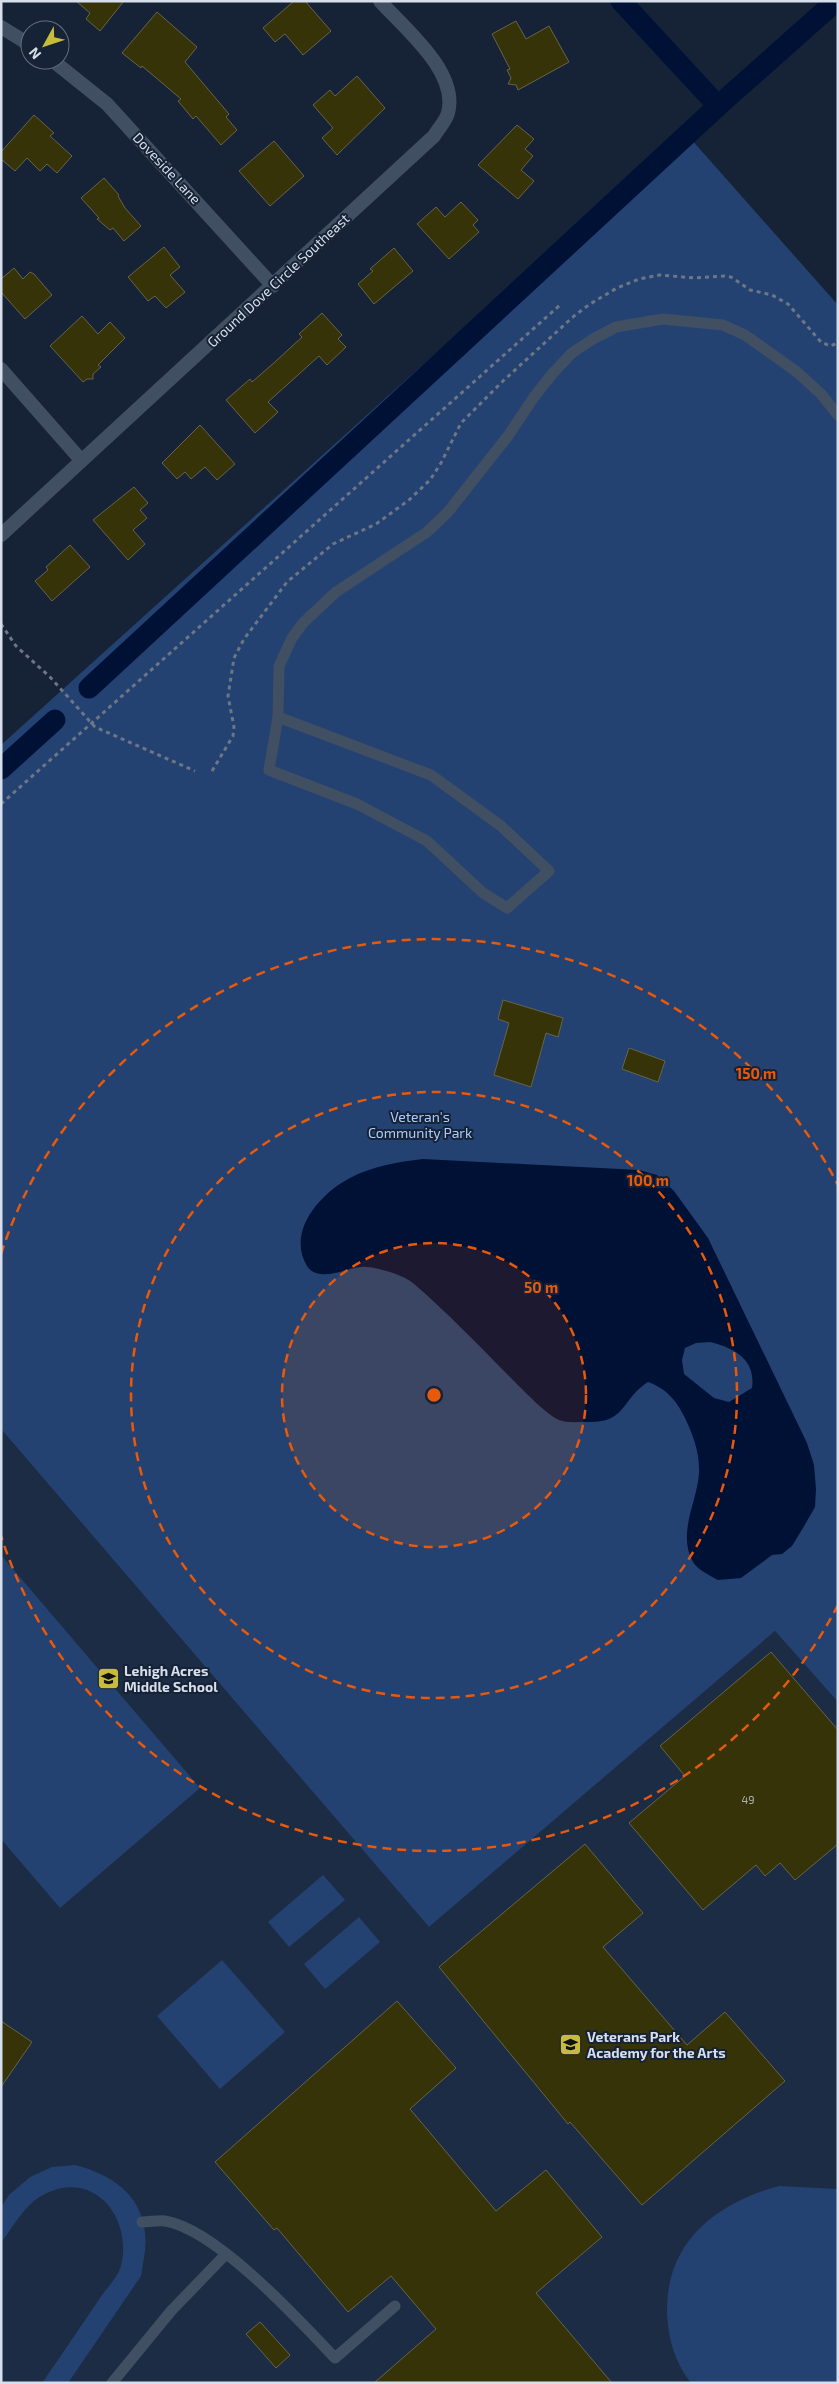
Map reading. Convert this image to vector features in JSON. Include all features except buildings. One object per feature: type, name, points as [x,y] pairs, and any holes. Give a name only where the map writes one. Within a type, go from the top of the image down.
[{"type":"street","name":"Ground Dove Circle Southeast","points":[[1,535],[434,136],[448,114],[450,92],[440,67],[380,1]]},
{"type":"street","points":[[1,27],[20,39]]},
{"type":"street","name":"Doveside Lane","points":[[64,70],[107,104],[273,286]]},
{"type":"street","points":[[1,369],[82,460]]},
{"type":"lane","points":[[278,718],[430,775],[501,826],[549,871],[507,908],[483,893],[427,841],[357,804],[269,770],[278,718],[279,666],[292,638],[303,623],[336,592],[427,532],[448,512],[508,436],[534,397],[553,373],[572,353],[616,327],[664,319],[723,325],[745,335],[797,372],[821,394],[838,415]]},
{"type":"lane","points":[[142,2222],[166,2221],[202,2237],[226,2254],[276,2296],[335,2358],[395,2306]]},
{"type":"lane","points":[[112,2383],[170,2311],[226,2254]]},
{"type":"path","points":[[1,804],[560,305]]},
{"type":"path","points":[[1,624],[16,646],[50,677],[96,727],[195,771]]},
{"type":"shaded area","points":[[413,1160],[639,1170],[657,1175],[674,1191],[708,1238],[807,1443],[814,1465],[815,1507],[792,1546],[782,1554],[772,1555],[741,1578],[718,1580],[695,1565],[689,1551],[687,1529],[698,1484],[699,1466],[697,1451],[691,1431],[682,1412],[670,1396],[661,1388],[648,1382],[632,1396],[622,1410],[609,1419],[599,1422],[568,1422],[559,1420],[535,1402],[451,1318],[409,1280],[391,1272],[367,1267],[319,1274],[307,1266],[302,1253],[301,1240],[304,1227],[310,1214],[328,1193],[350,1178],[367,1170]],"holes":[[[710,1342],[742,1356],[750,1369],[752,1388],[729,1402],[714,1398],[684,1374],[682,1360],[685,1348],[696,1343]]]},
{"type":"shaded area","name":"Veterans Park Academy for the Arts","points":[[1,1429],[429,1927],[775,1631],[838,1702],[838,2383],[1,2383]]},
{"type":"green space","name":"Veteran's Community Park","points":[[683,130],[838,305],[838,1702],[775,1631],[429,1927],[1,1429],[1,745]]},
{"type":"green space","points":[[1,1555],[200,1788],[60,1908],[1,1839]]},
{"type":"green space","points":[[323,1875],[345,1900],[289,1947],[268,1922]]},
{"type":"green space","points":[[359,1917],[380,1942],[325,1989],[304,1964]]},
{"type":"green space","points":[[222,1960],[285,2032],[220,2089],[157,2016]]},
{"type":"green space","points":[[75,2165],[100,2174],[122,2187],[137,2207],[145,2233],[141,2276],[68,2383],[42,2383],[117,2274],[121,2266],[123,2248],[121,2230],[115,2215],[105,2202],[93,2193],[78,2188],[61,2188],[43,2195],[31,2204],[1,2243],[1,2207],[9,2195],[30,2177],[52,2167]]},
{"type":"green space","points":[[779,2186],[838,2189],[838,2383],[691,2383],[676,2358],[669,2331],[667,2312],[669,2287],[675,2265],[686,2245],[699,2229],[716,2215],[756,2193]]},
{"type":"waterway","points":[[621,1],[718,106],[836,1]]},
{"type":"waterway","points":[[89,688],[718,106]]},
{"type":"waterway","points":[[1,769],[55,720]]},
{"type":"place","name":"Lehigh Acres Middle School","points":[[108,1678]]},
{"type":"place","name":"Veterans Park Academy for the Arts","points":[[571,2044]]}]
